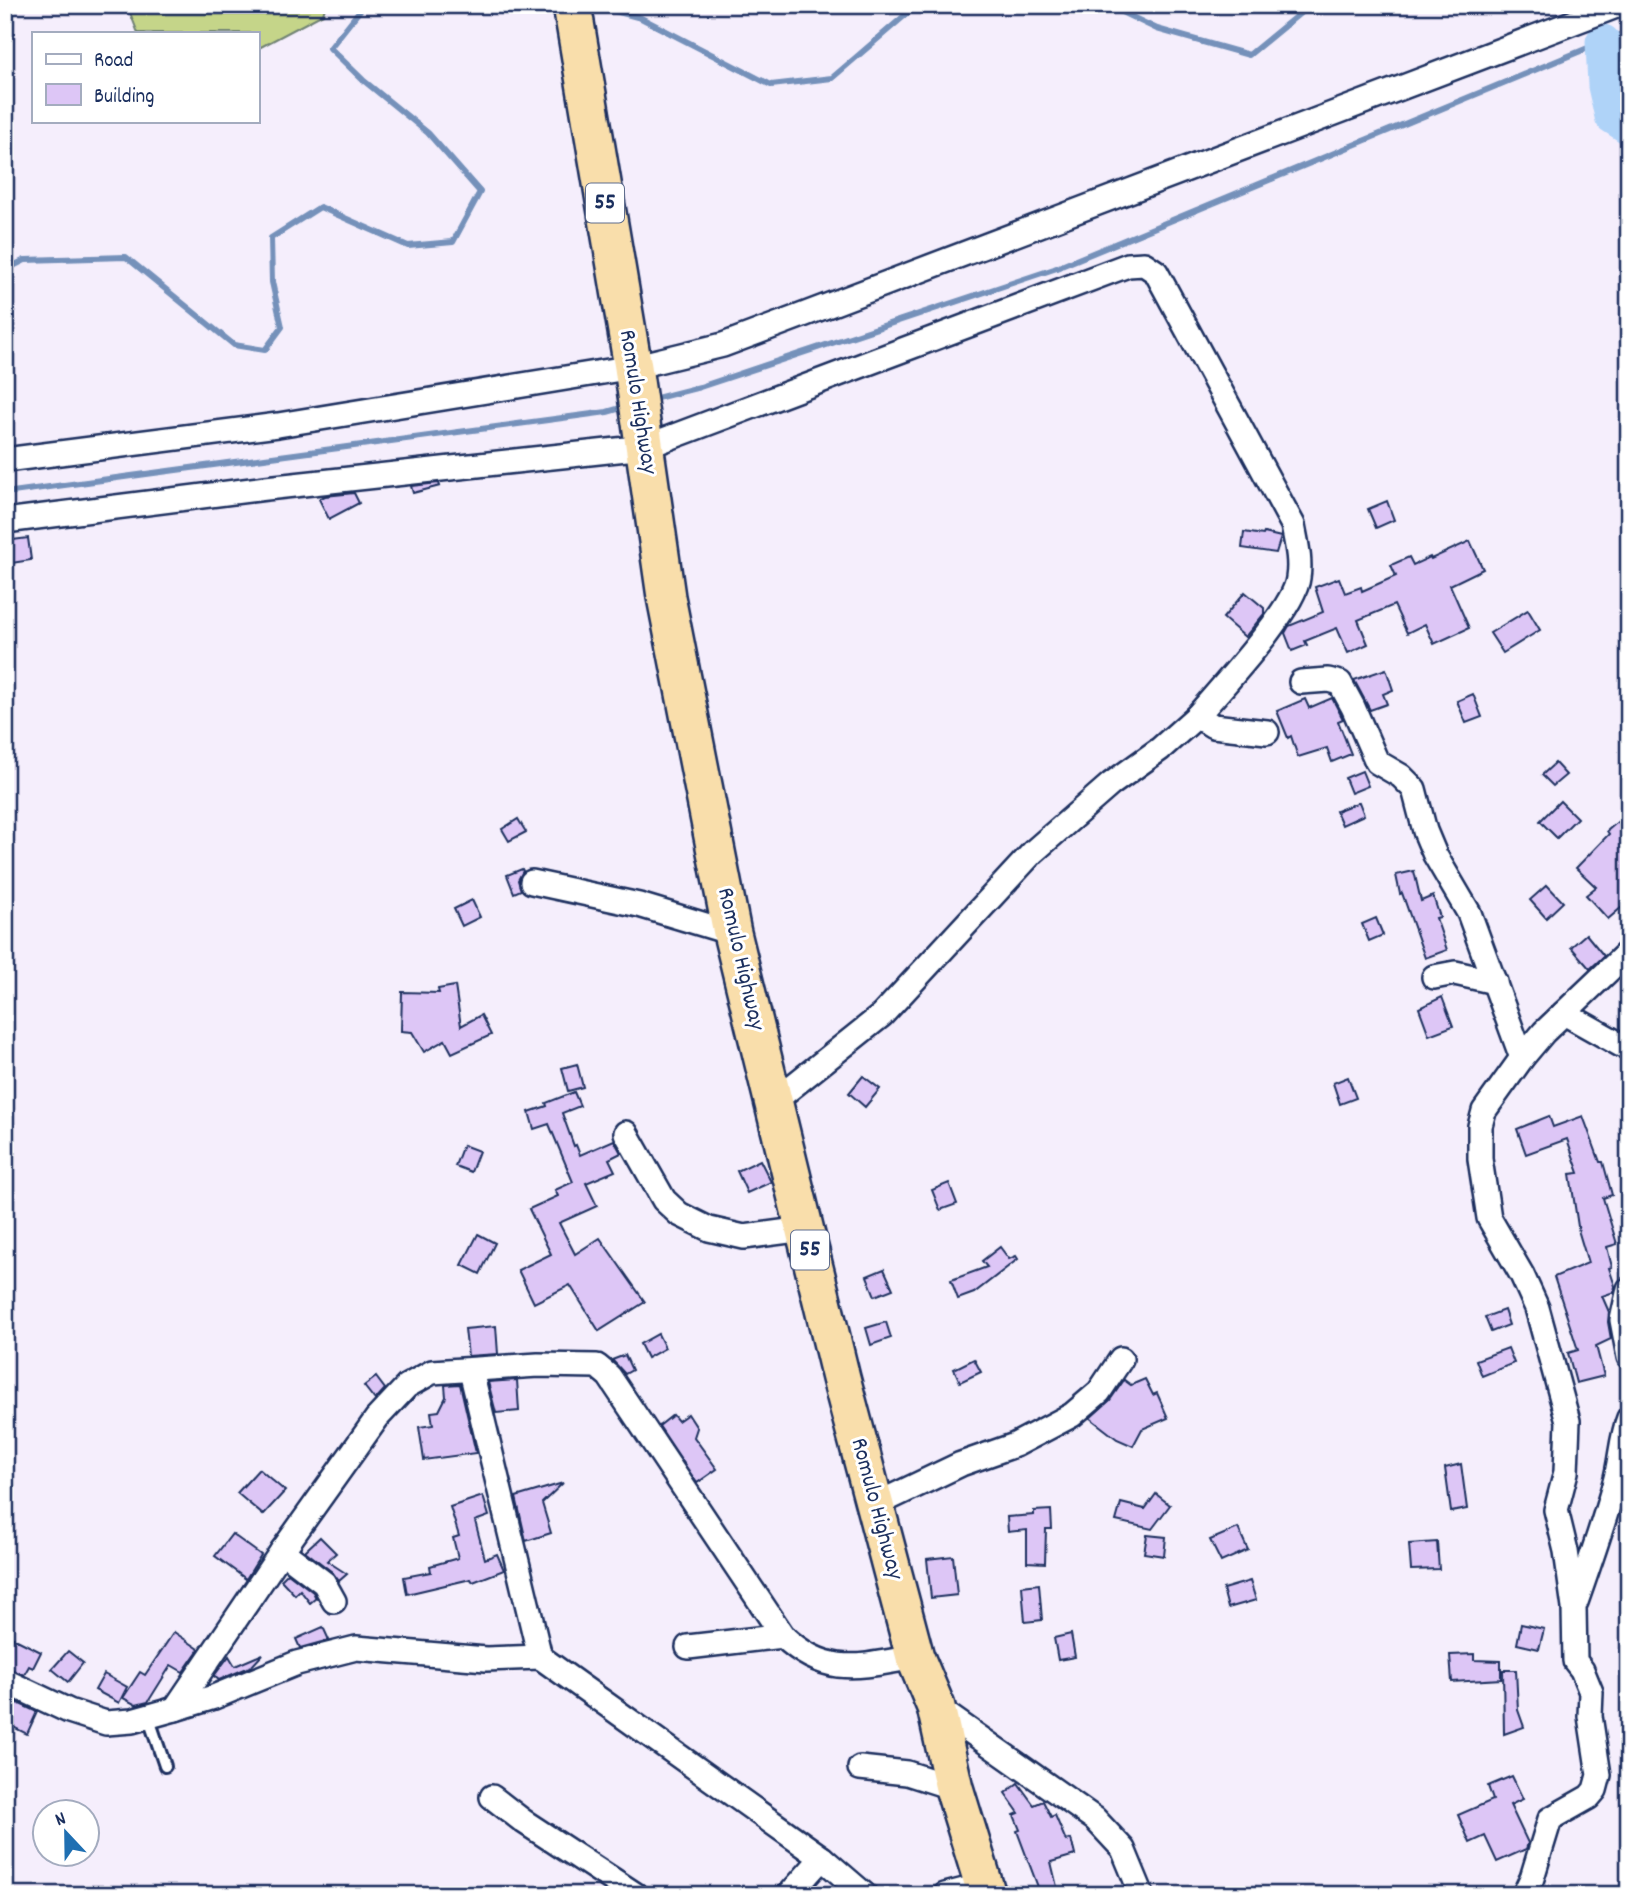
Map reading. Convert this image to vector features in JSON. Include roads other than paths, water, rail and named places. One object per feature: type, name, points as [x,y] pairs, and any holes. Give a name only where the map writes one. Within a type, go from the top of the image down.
[{"type":"highway","name":"Romulo Highway","points":[[575,18],[633,371],[666,597],[732,933],[804,1229],[915,1657],[936,1707],[954,1788],[986,1890]]},
{"type":"street","points":[[5,460],[278,425],[633,371],[723,345],[792,320],[1619,5]]},
{"type":"street","points":[[5,521],[643,440],[1128,265],[1144,264],[1156,272],[1293,525],[1298,552],[1298,580],[1286,608],[1197,716],[1160,749],[1111,784],[1033,852],[882,1015],[774,1101]]},
{"type":"street","points":[[1301,682],[1328,680],[1340,683],[1377,762],[1401,776],[1414,789],[1425,831],[1435,855],[1469,913],[1522,1058]]},
{"type":"street","points":[[1197,716],[1213,726],[1267,732]]},
{"type":"street","points":[[532,882],[639,905],[732,933]]},
{"type":"street","points":[[1524,1895],[1550,1819],[1589,1797],[1595,1790],[1599,1775],[1590,1716],[1591,1692],[1575,1661],[1574,1608],[1566,1551],[1556,1510],[1566,1472],[1568,1421],[1537,1308],[1522,1275],[1489,1219],[1480,1159],[1480,1126],[1483,1111],[1522,1058],[1564,1013],[1629,951]]},
{"type":"street","points":[[1434,977],[1455,973],[1496,982]]},
{"type":"street","points":[[1564,1013],[1621,1045]]},
{"type":"street","points":[[626,1133],[664,1200],[679,1214],[709,1229],[744,1237],[804,1229]]},
{"type":"street","points":[[1629,1289],[1622,1320],[1629,1357]]},
{"type":"street","points":[[875,1505],[961,1464],[1016,1445],[1072,1415],[1099,1392],[1121,1359]]},
{"type":"street","points":[[175,1709],[282,1551],[377,1418],[407,1387],[432,1372],[538,1365],[597,1366],[609,1377],[783,1636],[797,1650],[820,1661],[848,1668],[915,1657]]},
{"type":"street","points":[[471,1371],[540,1657]]},
{"type":"street","points":[[1574,1608],[1616,1479],[1623,1432],[1629,1418]]},
{"type":"street","points":[[282,1551],[324,1583],[334,1601]]},
{"type":"street","points":[[688,1647],[783,1636]]},
{"type":"street","points":[[5,1681],[69,1711],[106,1723],[132,1721],[175,1709],[214,1697],[297,1663],[356,1648],[486,1659],[540,1657],[822,1858],[865,1895]]},
{"type":"street","points":[[936,1707],[1095,1819],[1123,1849],[1142,1895]]},
{"type":"street","points":[[860,1768],[907,1773],[954,1788]]},
{"type":"street","points":[[492,1797],[523,1821],[636,1895]]},
{"type":"street","points":[[789,1895],[822,1858]]},
{"type":"street","points":[[945,1895],[986,1890]]},
{"type":"lane","points":[[148,1716],[165,1766]]},
{"type":"waterway","points":[[5,270],[25,260],[126,257],[234,345],[265,350],[282,327],[272,282],[271,238],[320,207],[408,246],[453,242],[480,192],[428,133],[363,80],[330,48],[364,5]]},
{"type":"waterway","points":[[593,5],[641,18],[771,85],[832,78],[917,5]]},
{"type":"waterway","points":[[1107,5],[1157,29],[1249,55],[1310,5]]},
{"type":"waterway","points":[[1599,29],[1603,42]]},
{"type":"waterway","points":[[649,400],[700,387],[1054,269],[1629,31]]},
{"type":"waterway","points":[[1603,42],[1605,86],[1612,116],[1629,127]]},
{"type":"waterway","points":[[5,493],[607,412],[628,406]]}]
